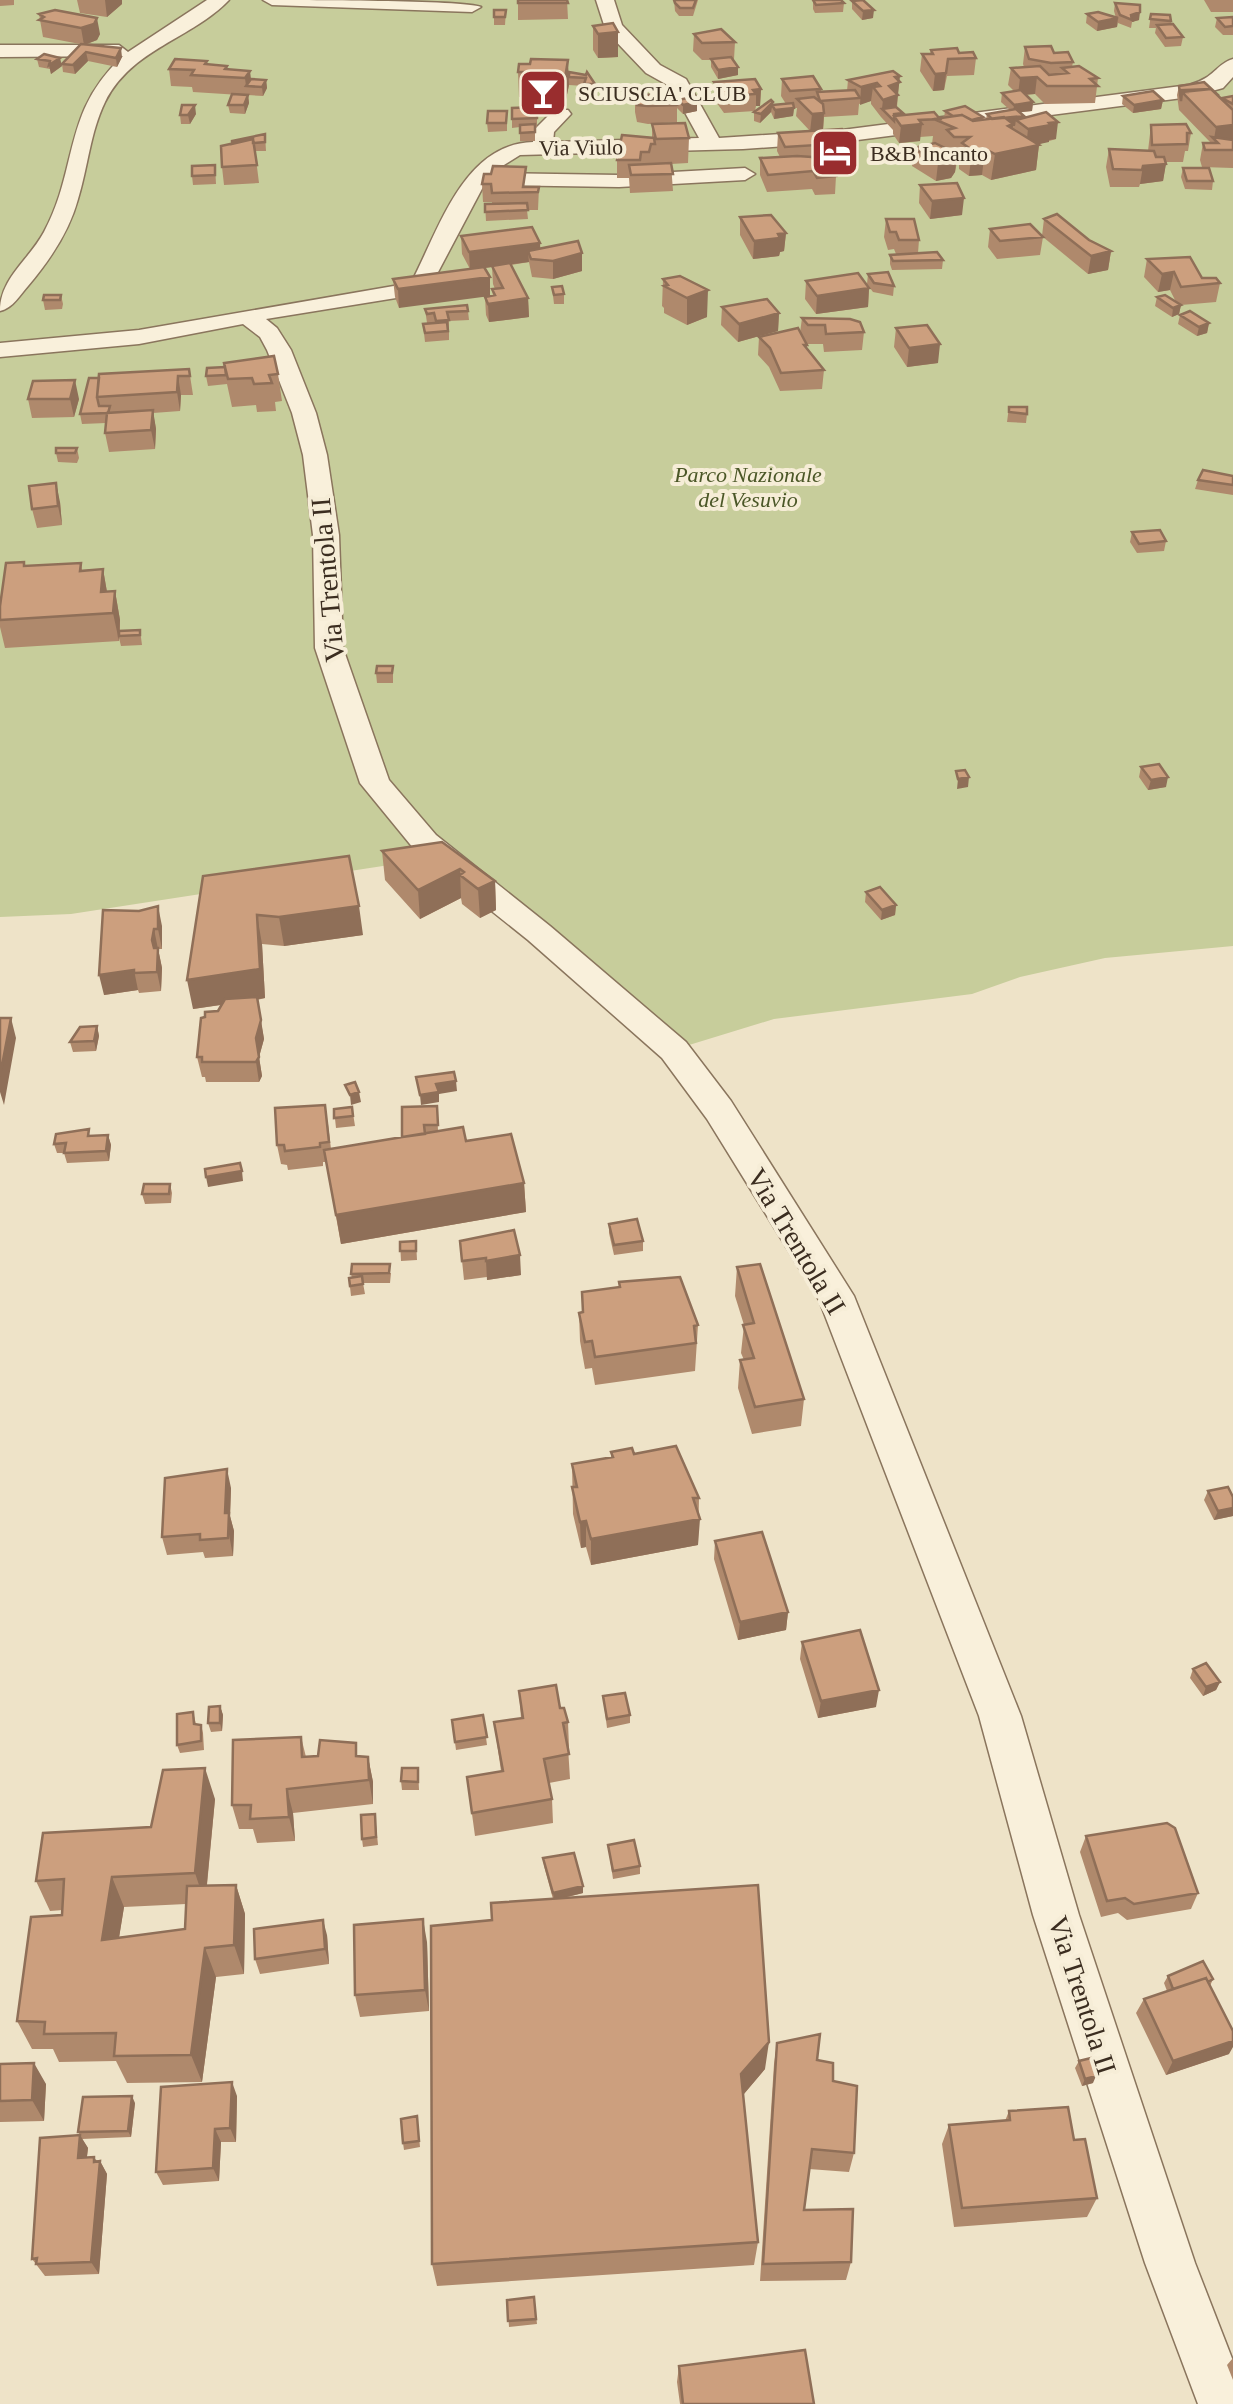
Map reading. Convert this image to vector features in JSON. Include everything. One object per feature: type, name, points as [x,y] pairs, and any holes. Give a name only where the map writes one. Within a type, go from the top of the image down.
[{"type":"street","points":[[0,304],[56,232],[93,105],[106,85],[139,52],[220,0]]},
{"type":"street","points":[[272,0],[472,6]]},
{"type":"street","points":[[604,0],[613,27],[653,69],[679,83],[710,141],[738,122]]},
{"type":"street","points":[[0,51],[139,52]]},
{"type":"street","name":"Via Viulo","points":[[0,350],[140,338],[419,288],[476,179],[486,164],[501,155],[544,146],[842,136],[1150,98],[1216,84],[1233,65]]},
{"type":"street","points":[[544,146],[544,130],[561,114]]},
{"type":"street","points":[[476,179],[619,181],[746,174]]},
{"type":"street","name":"Via Trentola II","points":[[249,318],[268,332],[284,359],[307,424],[326,536],[329,648],[375,783],[426,842],[572,960],[674,1050],[718,1110],[836,1296],[1000,1716],[1056,1915],[1170,2262],[1224,2404]]},
{"type":"green space","name":"Parco Nazionale del Vesuvio","points":[[0,0],[1233,0],[1233,946],[1105,958],[1020,977],[972,994],[774,1019],[663,1053],[435,858],[71,914],[0,917]]},
{"type":"building","points":[[567,0],[568,3],[518,3]]},
{"type":"building","points":[[674,0],[696,0],[693,8],[680,8]]},
{"type":"building","points":[[813,0],[841,0],[844,3],[816,5]]},
{"type":"building","points":[[863,0],[874,10],[863,11],[852,1]]},
{"type":"building","points":[[1115,3],[1140,5],[1140,12],[1131,15],[1132,20],[1120,15]]},
{"type":"building","points":[[55,10],[97,18],[94,24],[81,28],[39,20],[44,17],[39,14]]},
{"type":"building","points":[[494,10],[506,10],[505,17],[494,17]]},
{"type":"building","points":[[1098,12],[1118,18],[1098,22],[1087,14]]},
{"type":"building","points":[[1151,14],[1170,15],[1171,21],[1150,19]]},
{"type":"building","points":[[1233,17],[1233,26],[1225,27],[1217,18]]},
{"type":"building","points":[[613,23],[618,32],[598,34],[593,26]]},
{"type":"building","points":[[1173,24],[1183,37],[1166,38],[1157,25]]},
{"type":"building","points":[[721,29],[735,42],[702,43],[694,34]]},
{"type":"building","points":[[81,44],[121,48],[116,58],[86,52],[73,65],[62,64]]},
{"type":"building","points":[[1051,46],[1054,53],[1068,52],[1073,62],[1029,59],[1025,47]]},
{"type":"building","points":[[957,48],[959,53],[973,52],[976,58],[948,59],[946,73],[935,74],[922,54],[933,54],[931,50]]},
{"type":"building","points":[[44,54],[60,58],[49,65],[50,61],[37,59]]},
{"type":"building","points":[[731,57],[738,67],[718,70],[711,59]]},
{"type":"building","points":[[175,59],[207,61],[205,64],[227,66],[225,69],[250,71],[245,78],[191,75],[194,70],[169,69]]},
{"type":"building","points":[[531,59],[568,60],[565,78],[523,78],[524,72],[518,72],[519,64],[530,64]]},
{"type":"building","points":[[1040,66],[1049,75],[1068,73],[1062,68],[1079,66],[1098,78],[1090,79],[1098,86],[1047,86],[1037,77],[1020,78],[1011,68]]},
{"type":"building","points":[[893,71],[900,76],[895,77],[900,82],[889,86],[898,95],[883,100],[873,87],[880,86],[877,83],[861,87],[848,80]]},
{"type":"building","points":[[569,72],[587,72],[595,84],[584,84],[586,78],[569,77]]},
{"type":"building","points":[[813,76],[821,89],[790,91],[782,79]]},
{"type":"building","points":[[251,79],[266,80],[262,87],[246,86]]},
{"type":"building","points":[[755,79],[761,89],[753,90],[756,94],[725,96],[714,82]]},
{"type":"building","points":[[1204,82],[1219,96],[1211,89],[1182,90],[1185,92],[1181,101],[1179,86]]},
{"type":"building","points":[[1211,89],[1233,110],[1233,125],[1216,127],[1182,92]]},
{"type":"building","points":[[855,90],[860,98],[820,101],[817,92]]},
{"type":"building","points":[[1021,90],[1033,102],[1014,105],[1002,93]]},
{"type":"building","points":[[1153,91],[1163,100],[1134,105],[1123,96]]},
{"type":"building","points":[[232,94],[248,95],[244,105],[228,105]]},
{"type":"building","points":[[674,94],[677,105],[637,105],[635,95]]},
{"type":"building","points":[[692,97],[697,102],[683,105],[678,100]]},
{"type":"building","points":[[814,97],[823,104],[824,113],[812,114],[797,99]]},
{"type":"building","points":[[771,100],[761,114],[754,112]]},
{"type":"building","points":[[793,103],[794,108],[775,110],[772,105]]},
{"type":"building","points":[[182,105],[195,105],[188,115],[180,115]]},
{"type":"building","points":[[965,106],[983,117],[972,120],[945,111]]},
{"type":"building","points":[[537,107],[537,118],[512,119],[512,108]]},
{"type":"building","points":[[896,107],[903,113],[894,114],[894,121],[882,109]]},
{"type":"building","points":[[1016,109],[1024,116],[992,119],[987,114]]},
{"type":"building","points":[[488,111],[507,111],[506,123],[487,123]]},
{"type":"building","points":[[934,112],[940,119],[919,120],[922,124],[901,126],[894,116]]},
{"type":"building","points":[[1046,112],[1058,122],[1028,129],[1016,120]]},
{"type":"building","points":[[962,115],[973,121],[1004,117],[1013,124],[1008,126],[1039,145],[995,154],[985,149],[972,150],[962,143],[970,137],[954,137],[947,130],[955,128],[934,119]]},
{"type":"building","points":[[685,123],[689,138],[656,139],[652,124]]},
{"type":"building","points":[[535,124],[535,132],[520,133],[520,125]]},
{"type":"building","points":[[1186,124],[1191,133],[1187,133],[1187,144],[1152,145],[1151,125]]},
{"type":"building","points":[[842,129],[850,143],[785,147],[778,133]]},
{"type":"building","points":[[265,134],[265,142],[253,143],[253,139],[232,144],[232,141]]},
{"type":"building","points":[[622,135],[654,138],[655,144],[651,144],[649,152],[641,152],[640,160],[617,160]]},
{"type":"building","points":[[1212,137],[1233,140],[1233,150],[1205,150],[1203,143],[1218,143]]},
{"type":"building","points":[[253,139],[257,165],[222,167],[221,146]]},
{"type":"building","points":[[935,143],[957,154],[953,160],[938,163],[914,148]]},
{"type":"building","points":[[1109,149],[1154,151],[1156,157],[1164,157],[1166,164],[1143,166],[1142,170],[1113,169]]},
{"type":"building","points":[[812,157],[818,167],[828,166],[836,176],[817,178],[813,171],[768,175],[760,158]]},
{"type":"building","points":[[671,163],[673,174],[631,175],[629,165]]},
{"type":"building","points":[[215,165],[215,175],[192,176],[192,166]]},
{"type":"building","points":[[493,166],[526,167],[523,187],[539,187],[538,192],[492,193],[491,184],[482,184],[484,174],[491,174]]},
{"type":"building","points":[[1183,168],[1209,168],[1213,181],[1187,181]]},
{"type":"building","points":[[957,183],[964,198],[932,201],[920,185]]},
{"type":"building","points":[[527,203],[528,210],[485,212],[485,204]]},
{"type":"building","points":[[1057,214],[1089,240],[1111,251],[1091,256],[1044,219]]},
{"type":"building","points":[[771,215],[786,233],[778,234],[780,238],[754,241],[740,217]]},
{"type":"building","points":[[886,219],[914,219],[919,240],[899,240],[896,232],[890,232]]},
{"type":"building","points":[[1030,224],[1043,237],[1000,241],[990,229]]},
{"type":"building","points":[[532,227],[540,243],[469,252],[461,236]]},
{"type":"building","points":[[578,241],[582,253],[553,261],[531,259],[528,251]]},
{"type":"building","points":[[937,252],[943,260],[893,261],[890,255]]},
{"type":"building","points":[[1190,257],[1202,278],[1216,278],[1220,283],[1181,287],[1174,272],[1162,274],[1147,259]]},
{"type":"building","points":[[510,263],[528,298],[488,304],[485,297],[495,295],[492,289],[503,288],[492,266]]},
{"type":"building","points":[[484,267],[490,277],[398,289],[393,279]]},
{"type":"building","points":[[888,272],[894,286],[874,283],[868,274]]},
{"type":"building","points":[[858,273],[869,288],[817,296],[806,281]]},
{"type":"building","points":[[680,276],[708,290],[687,298],[664,286],[668,285],[663,279]]},
{"type":"building","points":[[562,286],[564,294],[554,295],[552,287]]},
{"type":"building","points":[[44,295],[61,295],[60,300],[43,300]]},
{"type":"building","points":[[1165,295],[1181,305],[1173,308],[1157,297]]},
{"type":"building","points":[[767,299],[779,313],[739,324],[722,307]]},
{"type":"building","points":[[467,305],[468,311],[447,312],[449,320],[436,321],[434,313],[427,314],[425,309]]},
{"type":"building","points":[[1190,311],[1209,323],[1199,327],[1180,315]]},
{"type":"building","points":[[802,318],[850,319],[860,322],[864,332],[826,334],[825,325],[808,325]]},
{"type":"building","points":[[447,322],[448,331],[425,333],[423,324]]},
{"type":"building","points":[[927,325],[940,344],[909,348],[896,328]]},
{"type":"building","points":[[798,328],[804,345],[824,370],[781,373],[770,348],[759,337]]},
{"type":"building","points":[[274,356],[278,374],[269,375],[272,383],[254,384],[252,378],[228,379],[224,363]]},
{"type":"building","points":[[225,367],[226,375],[206,376],[207,368]]},
{"type":"building","points":[[189,369],[190,376],[178,376],[177,392],[97,397],[99,374]]},
{"type":"building","points":[[89,378],[99,378],[99,406],[110,406],[108,413],[80,414]]},
{"type":"building","points":[[75,380],[70,399],[28,399],[33,381]]},
{"type":"building","points":[[1009,407],[1027,407],[1027,414],[1009,412]]},
{"type":"building","points":[[153,410],[151,430],[105,433],[107,413]]},
{"type":"building","points":[[56,448],[77,448],[75,453],[56,453]]},
{"type":"building","points":[[1203,470],[1233,476],[1233,485],[1198,480]]},
{"type":"building","points":[[56,483],[58,506],[32,509],[29,486]]},
{"type":"building","points":[[1160,530],[1166,541],[1139,544],[1132,532]]},
{"type":"building","points":[[24,562],[24,566],[81,563],[80,571],[103,569],[101,592],[115,591],[113,613],[0,620],[6,563]]},
{"type":"building","points":[[140,630],[140,635],[119,636],[119,631]]},
{"type":"building","points":[[377,666],[393,666],[392,673],[376,673]]},
{"type":"building","points":[[1159,764],[1168,777],[1151,780],[1141,767]]},
{"type":"building","points":[[965,770],[969,777],[958,779],[956,771]]},
{"type":"building","points":[[442,842],[495,881],[478,889],[460,875],[464,872],[460,869],[418,890],[382,851]]},
{"type":"building","points":[[349,856],[359,906],[279,917],[257,915],[260,969],[187,980],[203,876]]},
{"type":"building","points":[[880,887],[896,905],[882,910],[866,892]]},
{"type":"building","points":[[158,906],[158,929],[154,929],[152,940],[154,948],[158,948],[157,972],[134,970],[99,975],[103,910],[139,911]]},
{"type":"building","points":[[257,997],[261,1020],[256,1062],[202,1062],[202,1057],[197,1057],[205,1012],[218,1011],[225,999]]},
{"type":"building","points":[[0,1018],[11,1018],[0,1076]]},
{"type":"building","points":[[97,1026],[94,1041],[70,1042],[80,1027]]},
{"type":"building","points":[[454,1072],[456,1081],[436,1084],[439,1092],[420,1095],[416,1077]]},
{"type":"building","points":[[355,1082],[359,1092],[350,1095],[345,1085]]},
{"type":"building","points":[[325,1105],[329,1142],[320,1143],[320,1147],[285,1151],[284,1145],[277,1145],[275,1108]]},
{"type":"building","points":[[437,1106],[438,1125],[424,1125],[425,1134],[402,1137],[402,1107]]},
{"type":"building","points":[[352,1107],[353,1116],[334,1118],[334,1109]]},
{"type":"building","points":[[463,1127],[466,1141],[511,1134],[524,1183],[336,1215],[324,1150]]},
{"type":"building","points":[[89,1129],[88,1136],[108,1135],[106,1151],[64,1153],[66,1143],[54,1144],[56,1134]]},
{"type":"building","points":[[240,1163],[242,1171],[206,1177],[205,1169]]},
{"type":"building","points":[[144,1184],[170,1184],[169,1194],[142,1194]]},
{"type":"building","points":[[637,1219],[643,1241],[614,1245],[609,1224]]},
{"type":"building","points":[[514,1230],[520,1255],[462,1261],[460,1241]]},
{"type":"building","points":[[416,1241],[416,1251],[400,1251],[400,1242]]},
{"type":"building","points":[[352,1264],[390,1264],[389,1273],[351,1274]]},
{"type":"building","points":[[760,1264],[804,1399],[755,1407],[740,1360],[754,1358],[743,1325],[754,1323],[737,1267]]},
{"type":"building","points":[[362,1276],[363,1284],[350,1286],[349,1278]]},
{"type":"building","points":[[680,1277],[698,1325],[694,1326],[696,1343],[595,1357],[592,1341],[585,1342],[579,1313],[583,1312],[582,1292],[620,1287],[619,1282]]},
{"type":"building","points":[[676,1446],[699,1498],[693,1498],[700,1519],[591,1539],[586,1521],[580,1522],[572,1487],[577,1487],[572,1464],[613,1457],[611,1452],[632,1448],[634,1454]]},
{"type":"building","points":[[227,1469],[228,1538],[200,1540],[200,1534],[162,1537],[165,1478]]},
{"type":"building","points":[[1228,1487],[1233,1508],[1218,1511],[1208,1491]]},
{"type":"building","points":[[762,1532],[788,1612],[740,1622],[715,1541]]},
{"type":"building","points":[[860,1630],[879,1690],[821,1701],[802,1642]]},
{"type":"building","points":[[1206,1663],[1220,1682],[1206,1687],[1193,1669]]},
{"type":"building","points":[[556,1685],[560,1708],[564,1708],[568,1722],[563,1723],[569,1754],[544,1759],[552,1799],[472,1813],[467,1777],[503,1771],[494,1722],[523,1718],[519,1691]]},
{"type":"building","points":[[625,1693],[630,1715],[607,1719],[603,1696]]},
{"type":"building","points":[[220,1706],[220,1723],[208,1723],[209,1707]]},
{"type":"building","points":[[193,1712],[194,1724],[201,1725],[201,1741],[177,1745],[177,1714]]},
{"type":"building","points":[[483,1715],[487,1737],[455,1742],[452,1720]]},
{"type":"building","points":[[301,1737],[302,1757],[318,1756],[320,1740],[356,1743],[356,1756],[368,1757],[369,1780],[287,1789],[289,1817],[250,1819],[251,1805],[232,1805],[233,1740]]},
{"type":"building","points":[[205,1768],[195,1873],[112,1877],[102,1940],[185,1929],[187,1886],[236,1885],[234,1945],[205,1948],[191,2055],[114,2056],[116,2033],[44,2034],[45,2022],[17,2021],[31,1917],[62,1915],[64,1879],[36,1881],[43,1833],[151,1827],[163,1770]]},
{"type":"building","points":[[402,1768],[418,1768],[418,1782],[401,1781]]},
{"type":"building","points":[[375,1814],[376,1837],[362,1839],[361,1815]]},
{"type":"building","points":[[1167,1823],[1175,1828],[1198,1893],[1134,1904],[1125,1898],[1107,1901],[1086,1836]]},
{"type":"building","points":[[634,1840],[640,1866],[613,1871],[608,1845]]},
{"type":"building","points":[[574,1853],[583,1886],[553,1893],[543,1858]]},
{"type":"building","points":[[758,1885],[769,2042],[741,2074],[758,2242],[432,2264],[431,1926],[492,1920],[491,1903]]},
{"type":"building","points":[[423,1919],[425,1990],[355,1995],[354,1925]]},
{"type":"building","points":[[323,1920],[325,1949],[255,1959],[254,1929]]},
{"type":"building","points":[[1203,1961],[1213,1979],[1173,1989],[1168,1976]]},
{"type":"building","points":[[1206,1978],[1233,2031],[1233,2041],[1173,2061],[1144,1999]]},
{"type":"building","points":[[820,2034],[817,2060],[833,2063],[833,2081],[857,2086],[854,2153],[812,2149],[804,2210],[853,2209],[851,2262],[763,2264],[777,2043]]},
{"type":"building","points":[[1091,2058],[1096,2076],[1085,2079],[1079,2061]]},
{"type":"building","points":[[34,2063],[32,2100],[0,2101],[0,2064]]},
{"type":"building","points":[[232,2082],[230,2128],[215,2129],[213,2168],[156,2172],[161,2087]]},
{"type":"building","points":[[132,2096],[128,2131],[78,2132],[83,2097]]},
{"type":"building","points":[[1068,2107],[1074,2140],[1085,2139],[1097,2198],[962,2208],[949,2125],[1010,2120],[1009,2111]]},
{"type":"building","points":[[417,2116],[419,2141],[403,2143],[401,2119]]},
{"type":"building","points":[[80,2135],[78,2158],[94,2157],[94,2162],[100,2161],[91,2262],[36,2264],[37,2258],[32,2259],[40,2138]]},
{"type":"building","points":[[534,2297],[536,2319],[508,2321],[507,2300]]},
{"type":"building","points":[[805,2350],[814,2404],[683,2404],[679,2366]]},
{"type":"place","name":"SCIUSCIA' CLUB","points":[[543,93]]},
{"type":"place","name":"B&B Incanto","points":[[835,153]]}]
